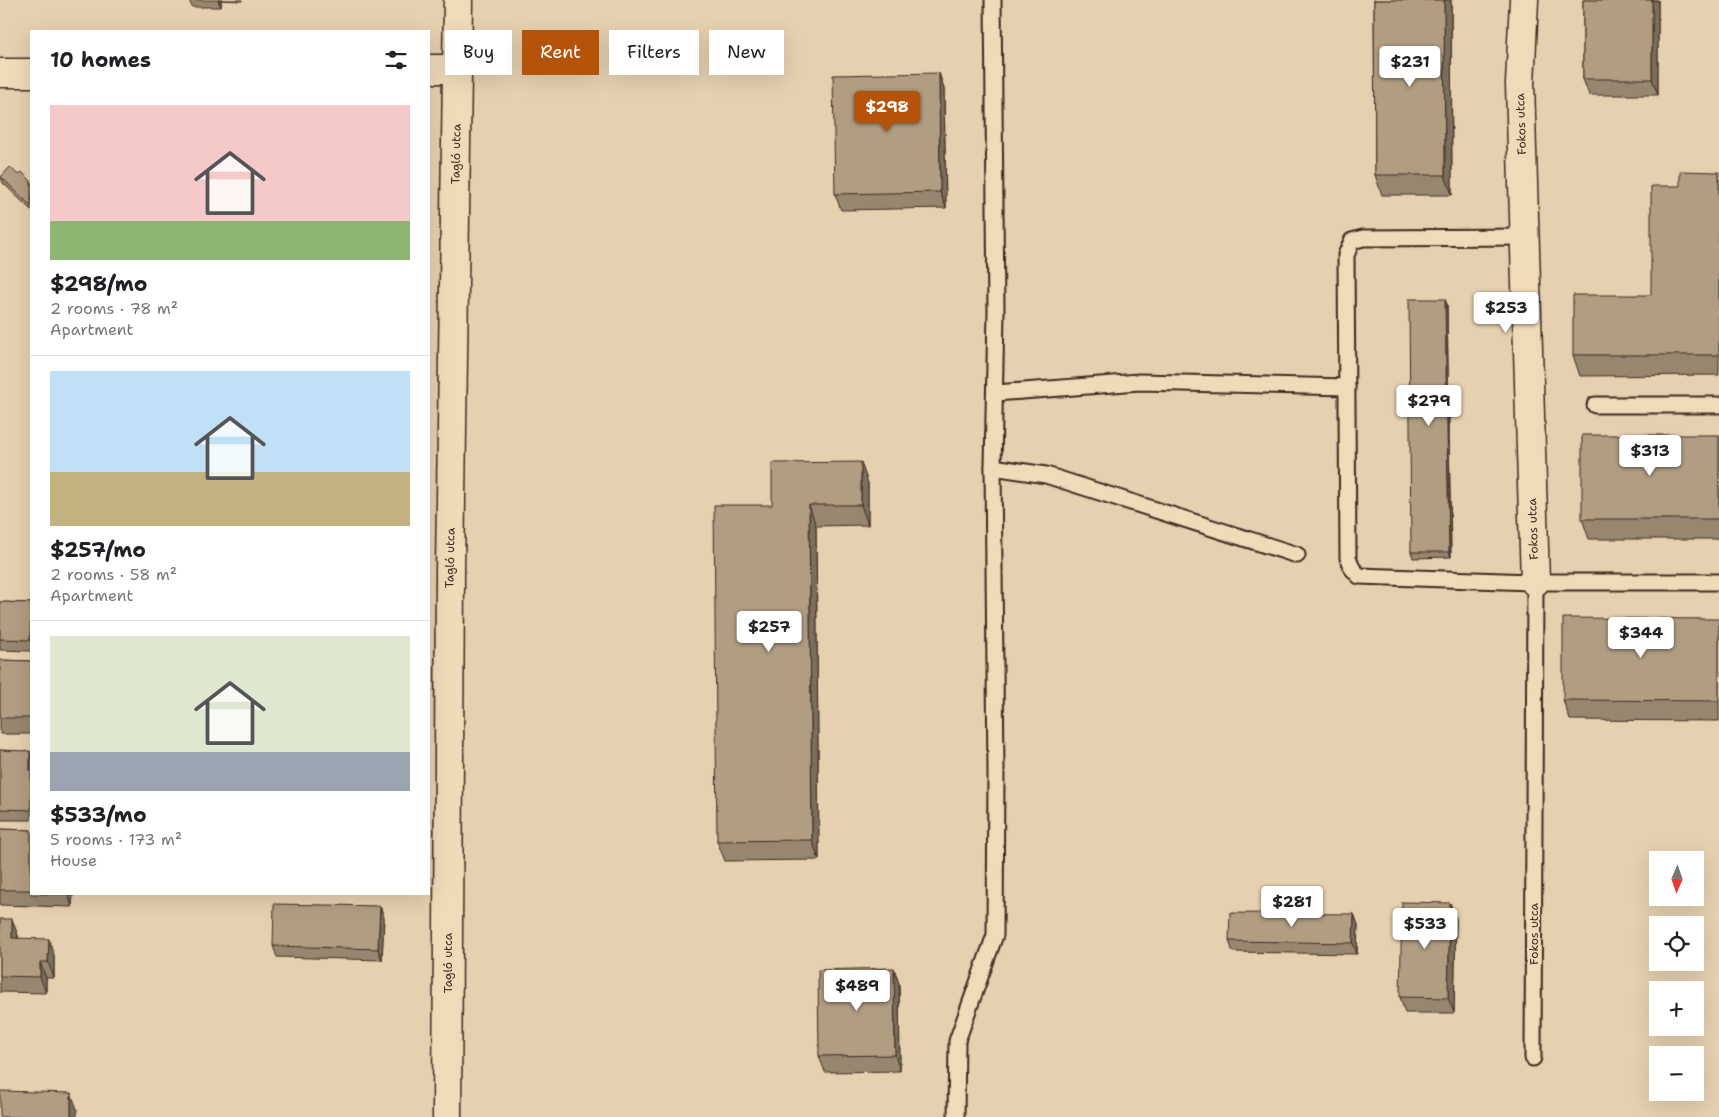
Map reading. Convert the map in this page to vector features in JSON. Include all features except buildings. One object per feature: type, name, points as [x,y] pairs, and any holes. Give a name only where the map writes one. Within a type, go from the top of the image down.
[{"type":"street","name":"Tagló utca","points":[[458,0],[458,30]]},
{"type":"street","name":"Fokos utca","points":[[1524,0],[1520,84],[1535,582]]},
{"type":"street","points":[[430,69],[445,69]]},
{"type":"street","points":[[0,74],[30,73]]},
{"type":"street","name":"Tagló utca","points":[[447,1117],[450,571],[457,75]]},
{"type":"lane","points":[[956,1117],[957,1041],[994,935],[996,771],[993,467],[996,393],[993,0]]},
{"type":"lane","points":[[1525,237],[1363,238],[1352,241],[1346,255],[1348,558],[1359,576],[1535,582],[1719,582]]},
{"type":"lane","points":[[996,393],[1139,382],[1347,387]]},
{"type":"lane","points":[[1595,405],[1719,405]]},
{"type":"lane","points":[[993,467],[1046,475],[1297,555]]},
{"type":"lane","name":"Fokos utca","points":[[1533,1058],[1535,582]]}]
